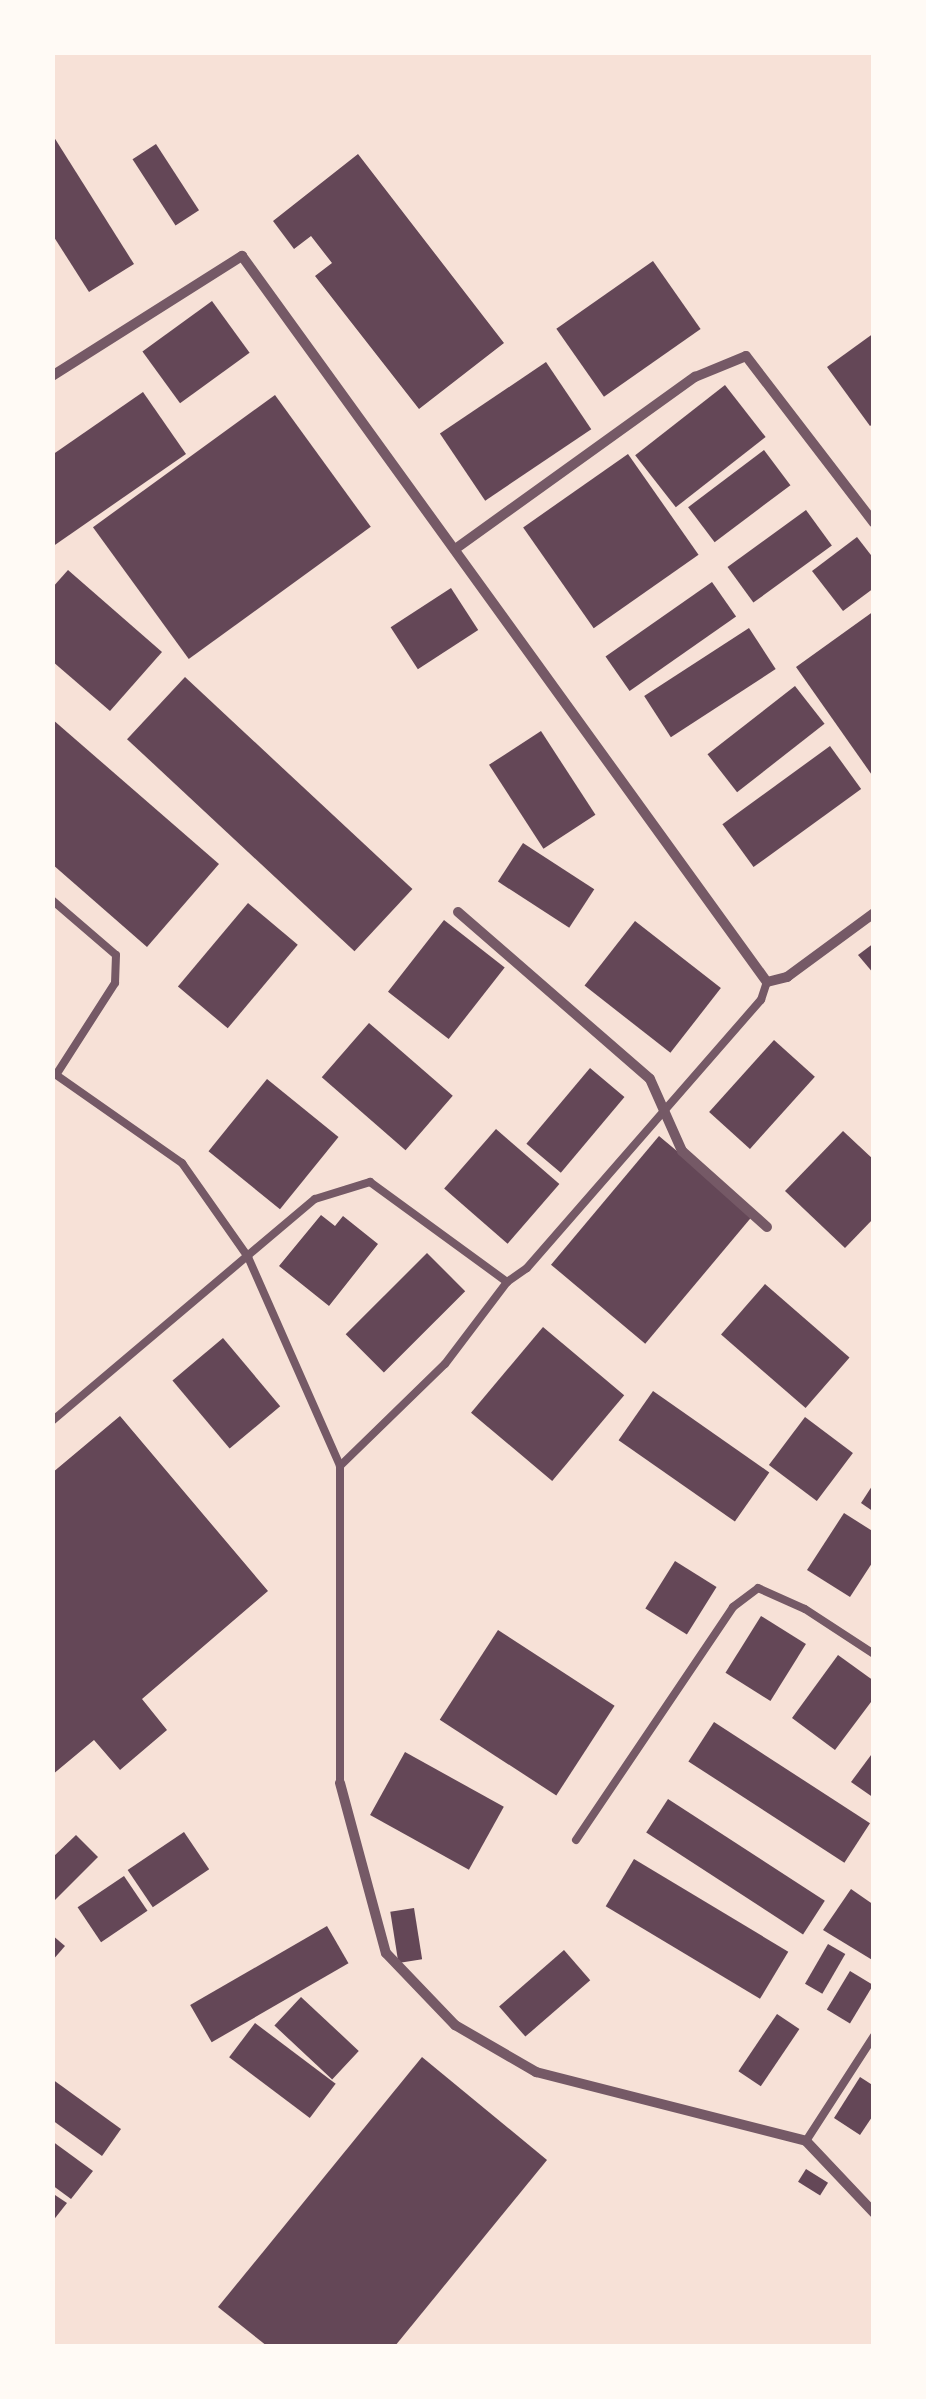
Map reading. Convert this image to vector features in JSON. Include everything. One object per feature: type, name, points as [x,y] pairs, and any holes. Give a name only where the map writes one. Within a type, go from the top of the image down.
[{"type":"street","points":[[52,376],[242,256],[458,547],[768,982],[787,977],[874,914]]},
{"type":"street","points":[[458,547],[695,377],[746,356],[874,524]]},
{"type":"street","points":[[458,912],[650,1079],[682,1150],[767,1227]]},
{"type":"street","points":[[340,1783],[386,1953],[455,2025],[536,2072],[806,2141],[874,2213]]},
{"type":"lane","points":[[52,900],[116,955],[115,983],[54,1073],[182,1164],[248,1257],[340,1466],[340,1783]]},
{"type":"lane","points":[[340,1466],[446,1364],[507,1282],[762,1000],[768,982]]},
{"type":"lane","points":[[52,1422],[315,1199],[370,1182],[507,1282]]},
{"type":"lane","points":[[576,1840],[732,1606],[758,1588],[805,1609],[874,1654]]},
{"type":"lane","points":[[806,2141],[874,2036]]},
{"type":"building","points":[[52,134],[134,264],[89,292],[52,234]]},
{"type":"building","points":[[156,144],[199,210],[176,226],[133,159]]},
{"type":"building","points":[[358,154],[504,343],[419,409],[315,276],[332,263],[311,236],[294,249],[273,221]]},
{"type":"building","points":[[653,261],[701,329],[604,397],[556,329]]},
{"type":"building","points":[[212,301],[250,353],[180,403],[142,352]]},
{"type":"building","points":[[874,333],[874,423],[870,426],[827,367]]},
{"type":"building","points":[[546,362],[591,429],[485,501],[440,434]]},
{"type":"building","points":[[725,385],[766,437],[676,507],[635,455]]},
{"type":"building","points":[[143,392],[186,454],[52,547],[52,455]]},
{"type":"building","points":[[275,395],[371,527],[189,659],[93,527]]},
{"type":"building","points":[[764,450],[790,485],[715,542],[688,507]]},
{"type":"building","points":[[628,454],[699,555],[594,628],[523,527]]},
{"type":"building","points":[[806,510],[832,546],[753,603],[728,567]]},
{"type":"building","points":[[857,537],[874,559],[874,588],[843,611],[812,571]]},
{"type":"building","points":[[68,570],[162,652],[110,711],[52,661],[52,588]]},
{"type":"building","points":[[712,582],[736,616],[630,691],[606,657]]},
{"type":"building","points":[[451,588],[478,630],[418,669],[391,627]]},
{"type":"building","points":[[874,611],[874,778],[796,667]]},
{"type":"building","points":[[749,628],[776,669],[671,737],[644,696]]},
{"type":"building","points":[[185,677],[412,889],[354,951],[127,739]]},
{"type":"building","points":[[795,686],[825,724],[737,792],[708,754]]},
{"type":"building","points":[[52,719],[219,864],[147,947],[52,864]]},
{"type":"building","points":[[541,731],[595,815],[543,849],[489,765]]},
{"type":"building","points":[[830,746],[861,789],[754,867],[722,824]]},
{"type":"building","points":[[523,843],[594,889],[569,928],[498,882]]},
{"type":"building","points":[[248,903],[298,945],[228,1028],[178,986]]},
{"type":"building","points":[[444,920],[505,967],[449,1039],[388,992]]},
{"type":"building","points":[[635,921],[721,988],[670,1053],[585,986]]},
{"type":"building","points":[[874,943],[874,974],[858,955]]},
{"type":"building","points":[[369,1023],[453,1096],[406,1150],[322,1077]]},
{"type":"building","points":[[774,1040],[815,1077],[750,1149],[709,1112]]},
{"type":"building","points":[[590,1068],[624,1097],[561,1173],[526,1144]]},
{"type":"building","points":[[267,1079],[338,1137],[280,1209],[208,1151]]},
{"type":"building","points":[[496,1129],[559,1184],[508,1244],[444,1189]]},
{"type":"building","points":[[843,1131],[874,1160],[874,1218],[845,1248],[785,1191]]},
{"type":"building","points":[[659,1136],[753,1215],[645,1344],[551,1265]]},
{"type":"building","points":[[321,1215],[335,1226],[343,1216],[378,1244],[329,1306],[279,1266]]},
{"type":"building","points":[[427,1253],[465,1291],[384,1373],[346,1334]]},
{"type":"building","points":[[765,1284],[850,1357],[806,1408],[721,1335]]},
{"type":"building","points":[[543,1327],[624,1395],[552,1481],[471,1413]]},
{"type":"building","points":[[223,1338],[280,1406],[230,1449],[172,1380]]},
{"type":"building","points":[[653,1391],[769,1472],[735,1522],[619,1440]]},
{"type":"building","points":[[120,1416],[268,1591],[142,1699],[167,1730],[120,1770],[94,1740],[52,1775],[52,1473]]},
{"type":"building","points":[[805,1417],[853,1453],[817,1501],[769,1465]]},
{"type":"building","points":[[874,1483],[874,1512],[861,1503]]},
{"type":"building","points":[[844,1513],[874,1532],[874,1560],[850,1597],[807,1570]]},
{"type":"building","points":[[675,1561],[717,1587],[687,1634],[645,1608]]},
{"type":"building","points":[[761,1616],[806,1644],[770,1701],[725,1673]]},
{"type":"building","points":[[498,1630],[615,1706],[556,1795],[440,1720]]},
{"type":"building","points":[[838,1655],[874,1681],[874,1698],[835,1750],[792,1718]]},
{"type":"building","points":[[714,1722],[870,1823],[844,1863],[688,1761]]},
{"type":"building","points":[[874,1751],[874,1798],[851,1782]]},
{"type":"building","points":[[405,1752],[504,1807],[469,1870],[370,1815]]},
{"type":"building","points":[[668,1799],[825,1901],[803,1934],[646,1833]]},
{"type":"building","points":[[184,1832],[209,1869],[153,1907],[128,1870]]},
{"type":"building","points":[[76,1835],[98,1857],[52,1903],[52,1858]]},
{"type":"building","points":[[634,1859],[788,1952],[760,1999],[606,1906]]},
{"type":"building","points":[[124,1876],[147,1911],[101,1942],[78,1907]]},
{"type":"building","points":[[851,1889],[874,1905],[874,1961],[823,1930]]},
{"type":"building","points":[[414,1908],[422,1959],[398,1963],[390,1912]]},
{"type":"building","points":[[327,1926],[348,1963],[212,2042],[190,2005]]},
{"type":"building","points":[[52,1935],[65,1946],[52,1961]]},
{"type":"building","points":[[828,1944],[845,1954],[822,1994],[805,1984]]},
{"type":"building","points":[[564,1950],[590,1980],[525,2037],[499,2006]]},
{"type":"building","points":[[850,1971],[873,1985],[850,2023],[827,2010]]},
{"type":"building","points":[[301,1997],[359,2051],[332,2079],[274,2026]]},
{"type":"building","points":[[777,2014],[799,2029],[761,2086],[738,2071]]},
{"type":"building","points":[[255,2023],[336,2084],[310,2118],[229,2057]]},
{"type":"building","points":[[422,2057],[547,2160],[395,2346],[267,2346],[218,2307]]},
{"type":"building","points":[[860,2077],[874,2086],[874,2114],[860,2135],[834,2118]]},
{"type":"building","points":[[52,2079],[121,2129],[102,2156],[52,2120]]},
{"type":"building","points":[[52,2141],[93,2171],[71,2199],[52,2185]]},
{"type":"building","points":[[806,2169],[828,2183],[820,2195],[798,2182]]},
{"type":"building","points":[[52,2193],[67,2203],[52,2222]]}]
